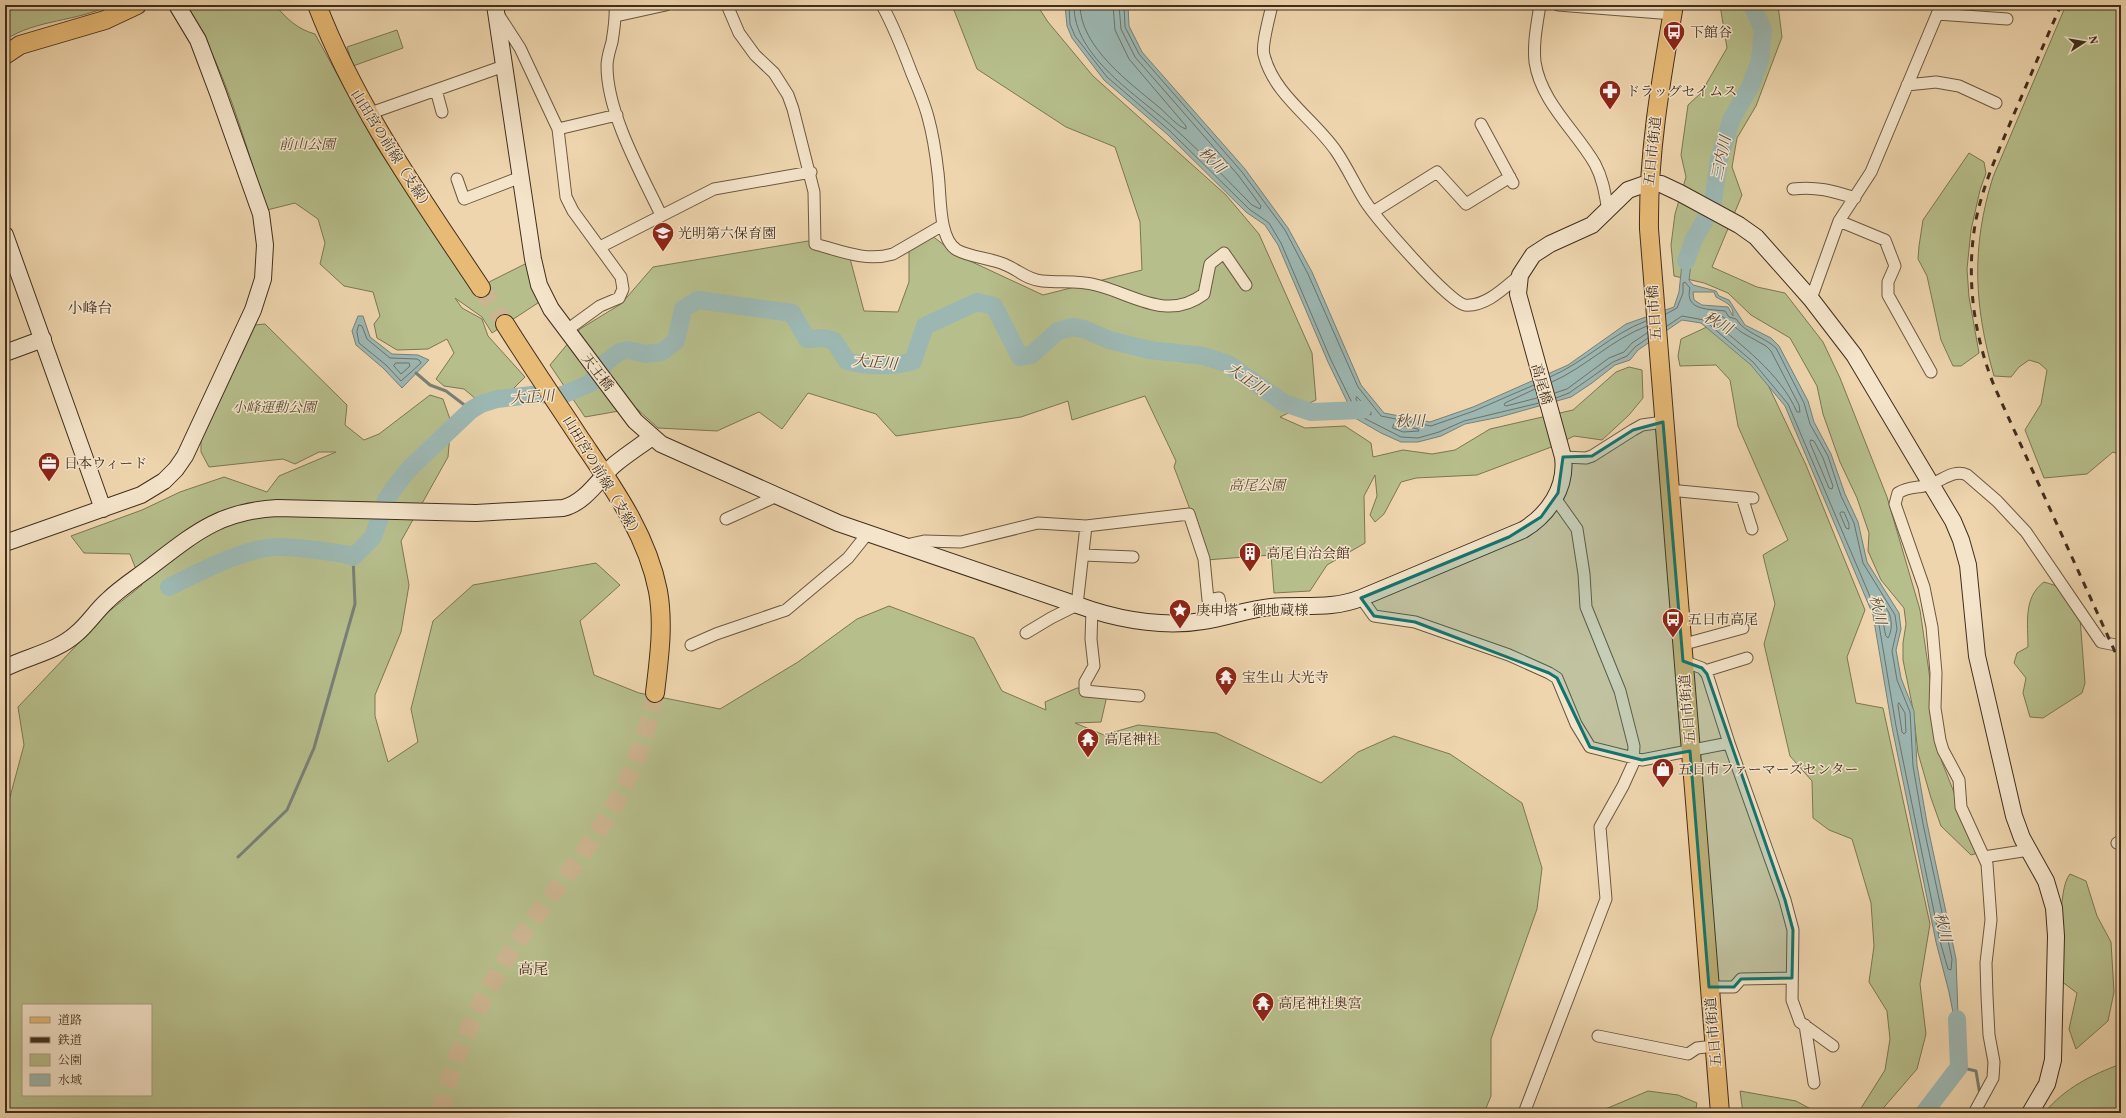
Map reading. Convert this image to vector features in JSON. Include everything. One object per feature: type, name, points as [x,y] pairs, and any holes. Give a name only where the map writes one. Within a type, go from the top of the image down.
[{"type":"main road","points":[[5,54],[20,44],[105,20],[137,5]]},
{"type":"main road","name":"山田宮の前線（支線）","points":[[318,5],[343,68],[368,114],[481,288]]},
{"type":"main road","name":"五日市街道","points":[[1650,250],[1648,182],[1654,123],[1673,9]]},
{"type":"main road","name":"五日市橋","points":[[1650,250],[1659,376]]},
{"type":"main road","name":"山田宮の前線（支線）","points":[[505,324],[605,474],[636,527],[650,559],[660,610],[661,635],[655,693]]},
{"type":"main road","name":"五日市街道","points":[[1659,376],[1720,1113]]},
{"type":"street","points":[[5,543],[141,495],[164,480],[176,469],[185,456],[253,310],[263,279],[265,245],[261,214],[198,40],[177,5]]},
{"type":"street","points":[[661,215],[616,115],[607,65],[616,10],[666,5]]},
{"type":"street","points":[[727,5],[739,33],[755,55],[774,73],[788,95],[798,123],[811,172],[814,192],[815,244],[863,257],[876,258],[893,254],[943,225]]},
{"type":"street","points":[[882,5],[893,25],[928,115],[938,173],[943,225],[949,244],[957,250],[1006,264],[1031,279],[1042,281],[1078,281],[1098,285],[1146,304],[1164,306],[1193,302],[1204,294],[1210,264],[1224,253],[1246,285]]},
{"type":"street","points":[[1272,5],[1263,54],[1270,72],[1279,86],[1336,151],[1373,212],[1413,258],[1453,299],[1460,303],[1478,304],[1497,294],[1520,275],[1528,262],[1539,251],[1587,228],[1608,211],[1628,190],[1648,182],[1661,184],[1695,201],[1732,222],[1764,244],[1811,299],[1854,355],[1956,525],[1967,559],[1977,656],[2014,816],[2019,832],[2049,890],[2054,908],[2056,936],[2053,1060],[2047,1084],[2030,1113]]},
{"type":"street","points":[[1540,5],[1534,44],[1535,63],[1540,79],[1547,95],[1595,164],[1602,180],[1608,211]]},
{"type":"street","points":[[1558,5],[1673,9]]},
{"type":"street","points":[[494,7],[520,48],[558,129],[566,197],[573,211],[621,277],[623,289],[619,298],[600,306],[571,336]]},
{"type":"street","name":"天王橋","points":[[494,7],[533,259],[539,285],[548,304],[621,403],[638,424],[652,437],[671,449],[838,523],[904,546],[1092,610],[1121,618],[1178,623],[1202,622],[1273,607],[1328,606],[1361,598],[1517,533],[1538,520],[1555,498]]},
{"type":"street","points":[[1811,299],[1839,221],[1871,172],[1939,9],[2007,19]]},
{"type":"street","points":[[368,114],[436,90],[503,59],[512,47],[520,48]]},
{"type":"street","points":[[1907,85],[1936,82],[1959,86],[1996,103]]},
{"type":"street","points":[[436,90],[442,112]]},
{"type":"street","points":[[558,129],[616,115]]},
{"type":"street","points":[[1373,212],[1437,172],[1466,204],[1511,180],[1482,124]]},
{"type":"street","points":[[600,247],[714,189],[811,172]]},
{"type":"street","points":[[457,179],[464,200],[521,177]]},
{"type":"street","points":[[1793,189],[1810,187],[1823,188],[1855,198]]},
{"type":"street","points":[[1839,221],[1884,240],[1895,266],[1888,282],[1888,295],[1931,372]]},
{"type":"street","points":[[5,235],[103,509]]},
{"type":"street","name":"高尾橋","points":[[1520,275],[1518,294],[1563,457],[1562,476],[1555,498]]},
{"type":"street","points":[[5,353],[43,339]]},
{"type":"street","points":[[1563,457],[1586,458],[1592,456],[1633,430],[1642,426],[1663,422]]},
{"type":"street","points":[[5,668],[55,648],[67,641],[85,626],[109,599],[197,531],[227,516],[258,509],[277,508],[476,513],[563,508],[581,498],[615,464],[652,437]]},
{"type":"street","points":[[1974,1113],[1993,1078],[1994,1072],[1987,996],[1986,963],[1990,920],[1987,864],[1962,807],[1959,780],[1943,750],[1940,740],[1935,708],[1936,673],[1929,613],[1924,587],[1895,504],[1898,492],[1906,488],[1932,484],[1950,475],[1962,473],[1973,480],[2008,512],[2034,541],[2101,642],[2121,646]]},
{"type":"street","points":[[1669,490],[1753,498]]},
{"type":"street","points":[[726,519],[777,496]]},
{"type":"street","points":[[1742,497],[1752,529]]},
{"type":"street","points":[[1524,1113],[1604,905],[1605,883],[1600,827],[1623,786],[1633,764],[1634,758],[1634,746],[1620,691],[1586,606],[1584,574],[1577,529],[1555,498]]},
{"type":"street","points":[[904,546],[924,541],[961,542],[1038,523],[1086,526],[1189,514],[1204,560],[1208,600],[1220,598],[1223,617]]},
{"type":"street","points":[[1026,633],[1077,605],[1086,526]]},
{"type":"street","points":[[691,645],[716,634],[786,610],[848,558],[868,533]]},
{"type":"street","points":[[1083,555],[1134,557]]},
{"type":"street","points":[[1361,598],[1374,616],[1416,622],[1509,655],[1557,678],[1576,724],[1590,747],[1642,760],[1729,743]]},
{"type":"street","points":[[1092,610],[1091,639],[1094,666],[1085,682],[1085,691],[1139,696]]},
{"type":"street","points":[[1743,628],[1682,653],[1705,671],[1785,900],[1793,930],[1792,1000],[1800,1022],[1833,1046]]},
{"type":"street","points":[[1705,671],[1747,658]]},
{"type":"street","points":[[1984,857],[2029,850]]},
{"type":"street","points":[[1709,987],[1734,987],[1741,979],[1792,978]]},
{"type":"street","points":[[1805,1025],[1814,1083]]},
{"type":"street","points":[[1598,1036],[1688,1054],[1697,1048],[1714,1046]]},
{"type":"highlighted area","points":[[1663,422],[1683,661],[1702,668],[1707,674],[1785,900],[1793,930],[1792,978],[1741,979],[1734,987],[1709,987],[1690,751],[1642,760],[1590,747],[1557,678],[1549,673],[1415,622],[1374,616],[1361,598],[1509,537],[1541,517],[1558,493],[1563,457],[1592,456],[1633,430]]},
{"type":"green space","points":[[5,5],[110,5],[84,15],[30,28],[5,40]]},
{"type":"green space","name":"前山公園","points":[[185,5],[275,5],[293,23],[315,34],[377,147],[474,293],[491,281],[531,261],[544,299],[492,333],[482,317],[455,298],[462,308],[482,319],[488,336],[525,377],[510,392],[476,399],[464,389],[444,386],[436,379],[454,353],[447,339],[428,349],[397,350],[377,338],[374,324],[380,316],[373,292],[344,286],[320,264],[325,243],[318,219],[295,203],[267,210],[222,78],[199,28]]},
{"type":"green space","name":"高尾公園","points":[[952,5],[1037,5],[1048,22],[1093,76],[1226,195],[1259,234],[1312,353],[1316,400],[1280,417],[1305,428],[1345,426],[1371,443],[1373,457],[1403,450],[1432,454],[1455,450],[1490,429],[1573,410],[1616,372],[1629,367],[1642,370],[1643,398],[1629,415],[1602,440],[1574,436],[1554,446],[1477,475],[1416,478],[1401,482],[1384,514],[1375,522],[1370,515],[1377,496],[1375,475],[1364,496],[1365,543],[1327,565],[1310,591],[1274,593],[1271,555],[1206,560],[1191,512],[1174,467],[1176,461],[1145,396],[1072,420],[1068,401],[1021,417],[896,436],[876,414],[808,393],[782,429],[759,412],[717,431],[658,428],[636,408],[585,417],[550,365],[580,329],[621,304],[653,267],[808,241],[848,251],[864,311],[898,312],[909,282],[909,249],[931,235],[957,255],[1043,295],[1142,270],[1140,222],[1115,147],[1066,127],[977,69]]},
{"type":"green space","points":[[1720,5],[1778,5],[1782,37],[1756,106],[1737,138],[1732,167],[1742,195],[1712,267],[1757,287],[1785,293],[1823,342],[1840,378],[1887,497],[1920,610],[1942,762],[1978,853],[1971,855],[1941,826],[1931,798],[1918,753],[1913,709],[1903,660],[1903,643],[1906,624],[1904,608],[1881,580],[1868,551],[1869,533],[1857,498],[1840,462],[1823,414],[1817,386],[1790,338],[1751,315],[1728,293],[1704,283],[1674,276],[1671,245],[1675,214],[1686,177],[1681,155],[1688,105],[1701,93],[1727,48]]},
{"type":"green space","points":[[2066,5],[2121,5],[2121,455],[2113,452],[2087,474],[2044,478],[2025,430],[2041,404],[2047,370],[2039,363],[2029,360],[2019,367],[2011,377],[1994,376],[1982,325],[1979,301],[1978,252],[1986,203],[1993,177]]},
{"type":"green space","points":[[397,30],[403,48],[353,66],[347,47]]},
{"type":"green space","points":[[1969,153],[1984,162],[1986,173],[1980,190],[1971,230],[1967,269],[1969,297],[1979,353],[1961,366],[1953,366],[1941,340],[1927,276],[1918,259],[1923,220]]},
{"type":"green space","name":"小峰運動公園","points":[[265,324],[347,405],[345,425],[364,440],[379,434],[430,395],[443,399],[451,422],[448,457],[401,541],[409,585],[401,632],[375,695],[375,716],[388,762],[418,742],[411,709],[433,621],[473,585],[596,563],[620,585],[580,621],[594,675],[639,693],[720,709],[798,662],[857,619],[889,606],[974,638],[1002,691],[1046,710],[1045,702],[1077,688],[1108,691],[1101,722],[1075,723],[1104,735],[1138,725],[1216,733],[1321,783],[1358,752],[1394,736],[1450,754],[1522,803],[1542,868],[1537,909],[1491,1039],[1491,1096],[1484,1113],[5,1113],[5,803],[10,797],[24,745],[18,707],[108,612],[142,585],[130,554],[84,553],[71,536],[142,510],[180,492],[224,477],[267,492],[279,476],[336,452],[319,452],[295,464],[283,459],[209,467],[201,452],[201,435],[254,325]]},
{"type":"green space","points":[[1709,326],[1760,368],[1806,465],[1865,610],[1847,657],[1856,703],[1883,708],[1930,924],[1920,984],[1926,1034],[1917,1069],[1879,1113],[1858,1113],[1885,1070],[1890,1039],[1887,1011],[1869,982],[1874,946],[1871,903],[1852,839],[1829,830],[1813,818],[1812,781],[1790,756],[1764,644],[1775,604],[1763,555],[1788,540],[1738,426],[1730,380],[1716,365],[1680,366],[1678,356],[1681,339]]},
{"type":"green space","points":[[2044,582],[2057,586],[2080,618],[2085,683],[2082,693],[2043,718],[2030,717],[2023,693],[2026,678],[2014,663],[2017,653],[2028,647],[2028,612],[2030,603],[2037,588]]},
{"type":"green space","points":[[2070,874],[2086,881],[2097,916],[2111,942],[2114,992],[2108,1021],[2076,1049],[2069,1029],[2077,993],[2061,981],[2061,908],[2066,882]]},
{"type":"green space","points":[[2121,1064],[2121,1113],[2044,1113],[2061,1096],[2079,1083]]},
{"type":"green space","points":[[1648,1091],[1678,1095],[1697,1103],[1695,1113],[1596,1113]]},
{"type":"green space","points":[[1740,1091],[1796,1101],[1818,1113],[1743,1113]]},
{"type":"water","points":[[1065,5],[1128,5],[1129,26],[1142,52],[1245,169],[1288,228],[1312,272],[1361,385],[1384,413],[1430,422],[1473,407],[1568,365],[1626,324],[1674,307],[1679,292],[1683,253],[1694,239],[1689,280],[1693,285],[1716,291],[1719,296],[1729,300],[1745,325],[1771,338],[1779,346],[1808,401],[1814,422],[1831,454],[1845,494],[1858,522],[1867,562],[1899,613],[1901,629],[1896,650],[1901,678],[1914,711],[1917,765],[1927,823],[1956,959],[1959,1043],[1949,992],[1936,942],[1892,727],[1873,615],[1785,406],[1751,365],[1701,323],[1682,320],[1638,350],[1630,360],[1615,365],[1571,397],[1500,417],[1465,424],[1441,436],[1418,442],[1401,442],[1381,433],[1355,418],[1328,362],[1278,245],[1265,225],[1246,212],[1167,134],[1104,80],[1072,38],[1067,26]],"holes":[[[1693,292],[1714,292],[1716,297],[1730,306],[1733,316],[1728,307],[1702,305],[1694,300]]]},
{"type":"water","points":[[358,316],[363,316],[370,337],[392,354],[418,355],[429,360],[402,388],[383,368],[356,345],[352,331]]},
{"type":"waterway","name":"三内川","points":[[1686,261],[1694,239],[1710,211],[1713,202],[1719,160],[1731,120],[1750,87],[1760,60],[1763,30],[1752,5]]},
{"type":"waterway","name":"大正川","points":[[169,587],[222,562],[265,548],[303,548],[345,554],[353,557],[373,537],[386,500],[409,469],[471,410],[481,404],[497,399],[540,394],[560,396],[591,383],[605,363],[619,352],[628,350],[646,354],[662,352],[676,341],[683,309],[698,300],[792,313],[807,339],[825,338],[834,341],[847,361],[880,366],[913,361],[925,326],[977,302],[994,306],[1020,357],[1031,355],[1058,331],[1072,327],[1084,329],[1109,340],[1149,350],[1204,356],[1228,364],[1284,403],[1311,412],[1362,410]]},
{"type":"waterway","points":[[416,373],[430,385],[446,391],[471,410]]},
{"type":"waterway","points":[[238,857],[287,810],[314,748],[355,604],[353,557]]},
{"type":"waterway","name":"秋川","points":[[1924,1113],[1959,1067],[1957,1019]]},
{"type":"waterway","points":[[1959,1067],[1976,1071],[1980,1095]]},
{"type":"tunnel","points":[[481,288],[505,324]]},
{"type":"tunnel","points":[[440,1113],[446,1089],[463,1041],[497,974],[525,931],[587,847],[621,792],[635,762],[646,729],[655,693]]},
{"type":"railway","points":[[2061,5],[1986,182],[1978,211],[1972,246],[1972,287],[1977,329],[1995,388],[2121,665]]},
{"type":"place","name":"下館谷","points":[[1674,52]]},
{"type":"place","name":"ドラッグセイムス","points":[[1610,110]]},
{"type":"place","name":"光明第六保育園","points":[[663,252]]},
{"type":"place","name":"日本ウィード","points":[[49,482]]},
{"type":"place","name":"高尾自治会館","points":[[1250,572]]},
{"type":"place","name":"庚申塔・御地蔵様","points":[[1180,630]]},
{"type":"place","name":"五日市高尾","points":[[1673,638]]},
{"type":"place","name":"宝生山 大光寺","points":[[1226,696]]},
{"type":"place","name":"高尾神社","points":[[1088,758]]},
{"type":"place","name":"五日市ファーマーズセンター","points":[[1663,788]]},
{"type":"place","name":"高尾神社奥宮","points":[[1263,1022]]},
{"type":"district","name":"小峰台","points":[[90,308]]},
{"type":"district","name":"高尾","points":[[533,969]]}]
